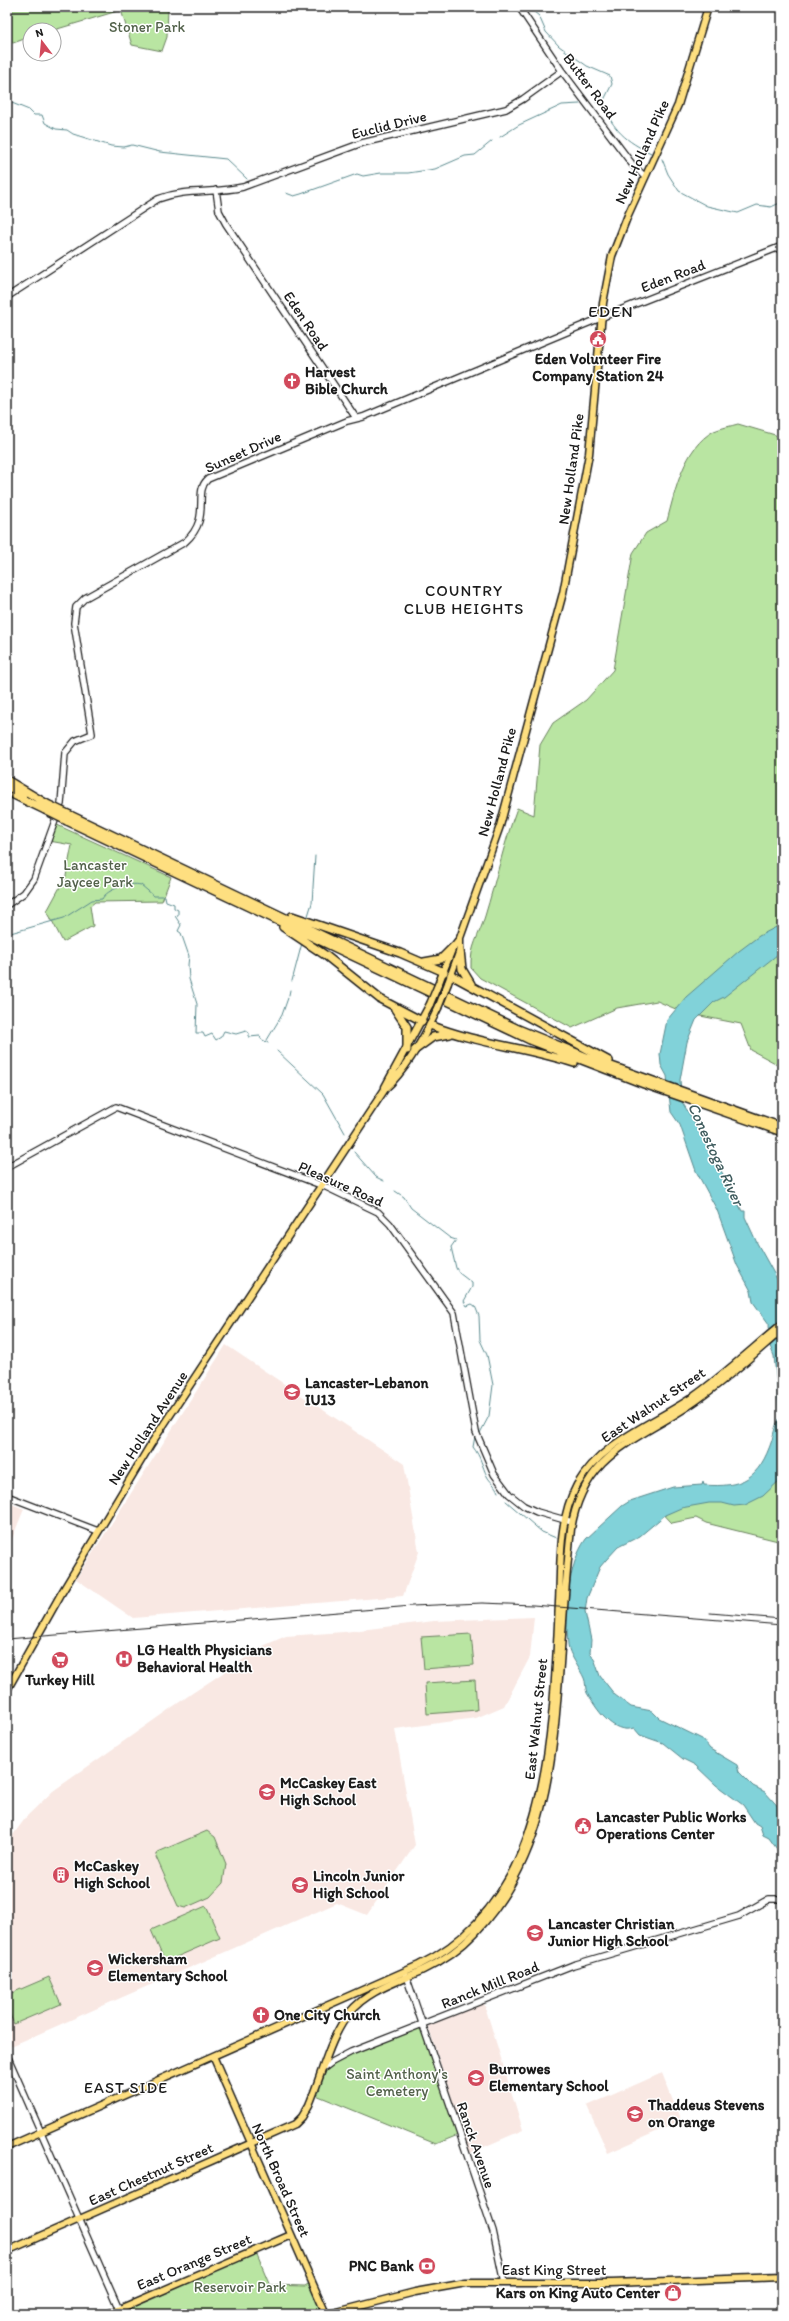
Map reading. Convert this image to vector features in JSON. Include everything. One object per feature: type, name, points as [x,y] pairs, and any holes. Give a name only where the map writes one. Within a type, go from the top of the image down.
[{"type":"highway","points":[[7,780],[46,807]]},
{"type":"highway","points":[[7,786],[46,807],[254,910],[304,930],[516,1028],[582,1056],[642,1078],[738,1118],[782,1134]]},
{"type":"highway","points":[[7,792],[46,807]]},
{"type":"highway","points":[[68,818],[200,877],[304,930],[530,1040],[782,1125]]},
{"type":"highway","points":[[304,930],[422,962],[444,972]]},
{"type":"highway","points":[[304,930],[392,1006],[405,1023],[408,1037],[407,1050]]},
{"type":"highway","points":[[422,962],[441,959],[457,948],[462,970],[472,985]]},
{"type":"highway","points":[[451,975],[472,985],[577,1045],[642,1078]]},
{"type":"highway","points":[[392,1006],[422,1021]]},
{"type":"highway","points":[[430,1025],[475,1041],[549,1055],[642,1078]]},
{"type":"highway","points":[[415,1050],[433,1037],[453,1034]]},
{"type":"main road","name":"New Holland Pike","points":[[320,1186],[385,1089],[392,1082],[415,1050],[430,1025],[451,975],[460,938],[500,826],[563,593],[589,454],[602,317],[612,256],[623,225],[683,90],[708,7]]},
{"type":"main road","name":"New Holland Pike","points":[[385,1089],[388,1080],[407,1050],[422,1021],[440,980],[457,948]]},
{"type":"main road","points":[[444,972],[451,975]]},
{"type":"main road","points":[[422,1021],[430,1025]]},
{"type":"main road","name":"New Holland Avenue","points":[[7,1690],[10,1680],[154,1438],[320,1186]]},
{"type":"main road","name":"East Walnut Street","points":[[7,2147],[213,2056],[451,1954],[479,1929],[513,1879],[535,1829],[548,1783],[554,1750],[572,1522],[584,1488],[606,1458],[624,1444],[688,1406],[782,1324]]},
{"type":"main road","name":"East Walnut Street","points":[[302,2116],[324,2068],[339,2028],[361,2001],[447,1948],[481,1918],[508,1877],[531,1828],[542,1789],[549,1749],[565,1520],[577,1485],[589,1468],[603,1454],[622,1440],[685,1402],[733,1368],[782,1330]]},
{"type":"main road","name":"North Broad Street","points":[[213,2056],[326,2314]]},
{"type":"main road","name":"East Chestnut Street","points":[[7,2252],[291,2126],[302,2116]]},
{"type":"main road","name":"East Orange Street","points":[[108,2314],[120,2312],[291,2235]]},
{"type":"main road","name":"East King Street","points":[[329,2314],[447,2286],[472,2283],[611,2283],[782,2277]]},
{"type":"street","name":"Butter Road","points":[[519,7],[562,71],[632,164],[645,176]]},
{"type":"street","name":"Euclid Drive","points":[[216,190],[250,185],[372,140],[506,109],[523,99],[562,71]]},
{"type":"street","points":[[7,297],[158,199],[184,191],[216,190]]},
{"type":"street","name":"Eden Road","points":[[216,190],[219,211],[226,224],[356,418],[602,317],[782,246]]},
{"type":"street","name":"Sunset Drive","points":[[7,905],[24,893],[34,879],[61,804],[65,753],[75,741],[92,734],[74,623],[76,607],[84,598],[180,544],[191,536],[199,523],[202,508],[201,488],[208,479],[356,418]]},
{"type":"street","name":"Pleasure Road","points":[[7,1167],[116,1107],[320,1186],[373,1209],[384,1217],[440,1292],[455,1317],[475,1427],[491,1469],[505,1490],[518,1502],[537,1512],[572,1522]]},
{"type":"street","points":[[7,1496],[98,1531]]},
{"type":"street","name":"Ranck Mill Road","points":[[324,2068],[351,2052],[573,1965],[739,1916],[769,1899],[782,1899]]},
{"type":"street","name":"Ranck Avenue","points":[[406,1974],[497,2244],[504,2283]]},
{"type":"street","points":[[7,2055],[120,2312]]},
{"type":"shaded area","points":[[226,1345],[404,1464],[419,1552],[403,1596],[133,1618],[76,1579]]},
{"type":"shaded area","points":[[7,1502],[24,1509],[7,1551]]},
{"type":"shaded area","points":[[534,1617],[530,1657],[504,1706],[476,1718],[395,1729],[415,1845],[367,1915],[337,1903],[9,2047],[7,2042],[7,1843],[27,1816],[53,1791],[191,1694],[265,1645],[286,1636],[344,1632],[434,1621]]},
{"type":"shaded area","name":"Burrowes Elementary School","points":[[484,2003],[523,2130],[470,2153],[428,2026]]},
{"type":"shaded area","name":"Thaddeus Stevens on Orange","points":[[662,2073],[681,2121],[608,2153],[587,2106]]},
{"type":"green space","name":"Stoner Park","points":[[7,7],[168,7],[167,37],[162,51],[132,45],[121,10],[62,28],[62,22],[22,22],[22,40],[13,43],[7,39]]},
{"type":"green space","points":[[738,424],[782,437],[782,1064],[777,1064],[751,1050],[741,1024],[685,1013],[657,1001],[617,1008],[572,1028],[480,978],[471,968],[473,947],[483,923],[517,808],[534,815],[540,745],[553,723],[586,700],[613,670],[633,553],[646,533],[667,521],[677,484],[688,459],[695,448],[704,438],[714,431]]},
{"type":"green space","name":"Lancaster Jaycee Park","points":[[55,824],[171,877],[162,901],[95,902],[90,906],[93,926],[63,942],[47,911],[66,876],[72,845],[49,841]]},
{"type":"green space","points":[[782,1443],[782,1542],[706,1523],[696,1518],[672,1523],[656,1506],[743,1490]]},
{"type":"green space","points":[[471,1634],[474,1665],[424,1669],[421,1637]]},
{"type":"green space","points":[[475,1680],[477,1710],[427,1714],[425,1683]]},
{"type":"green space","points":[[207,1831],[215,1837],[226,1864],[223,1883],[210,1897],[185,1908],[178,1906],[156,1857],[158,1852]]},
{"type":"green space","points":[[206,1906],[220,1938],[165,1962],[151,1930]]},
{"type":"green space","points":[[49,1977],[61,2004],[14,2024],[7,2008],[7,1995]]},
{"type":"green space","name":"Saint Anthony's Cemetery","points":[[422,2027],[458,2135],[436,2144],[316,2095],[327,2069],[337,2061]]},
{"type":"green space","name":"Reservoir Park","points":[[255,2250],[270,2285],[305,2286],[311,2282],[326,2314],[121,2314],[119,2309]]},
{"type":"water","points":[[782,924],[782,951],[724,997],[714,1002],[696,1020],[687,1042],[680,1080],[682,1102],[703,1136],[742,1211],[745,1211],[745,1217],[757,1243],[782,1288],[782,1478],[763,1496],[745,1505],[734,1506],[722,1503],[709,1503],[681,1508],[665,1515],[640,1536],[618,1547],[600,1567],[587,1598],[585,1612],[591,1640],[590,1653],[595,1661],[600,1676],[615,1695],[631,1707],[652,1711],[659,1718],[702,1739],[710,1749],[737,1765],[739,1772],[753,1786],[765,1792],[782,1811],[782,1856],[769,1838],[763,1835],[760,1826],[755,1823],[743,1805],[716,1785],[695,1765],[683,1759],[663,1743],[640,1735],[634,1728],[619,1728],[600,1713],[587,1693],[584,1678],[570,1653],[567,1632],[567,1604],[571,1576],[575,1562],[586,1539],[622,1506],[630,1501],[673,1487],[702,1485],[703,1482],[704,1485],[729,1485],[747,1478],[755,1472],[761,1464],[767,1453],[780,1418],[774,1356],[770,1346],[769,1324],[753,1302],[751,1291],[737,1265],[717,1210],[696,1171],[680,1125],[671,1112],[667,1076],[661,1065],[660,1054],[667,1020],[686,997],[739,951],[759,936]]},
{"type":"waterway","points":[[528,7],[539,16],[546,32],[559,46],[587,66],[610,76],[612,84],[602,104],[606,113],[621,134],[634,144],[651,153]]},
{"type":"waterway","points":[[7,101],[29,110],[34,115],[42,115],[45,123],[56,129],[67,130],[73,134],[111,146],[124,147],[132,145],[160,152],[226,159],[247,179]]},
{"type":"waterway","points":[[596,102],[601,102]]},
{"type":"waterway","points":[[500,137],[519,125],[562,105],[580,104]]},
{"type":"waterway","points":[[286,193],[294,196],[357,174],[363,176],[381,173],[408,173],[435,169],[465,156],[475,155],[492,141]]},
{"type":"waterway","points":[[662,159],[668,174],[679,191],[707,206],[738,213],[757,205],[771,207],[782,202]]},
{"type":"waterway","points":[[307,919],[312,903],[315,856]]},
{"type":"waterway","points":[[7,934],[64,918],[92,900],[102,899],[109,892],[119,887],[125,885],[141,885],[154,896],[165,896],[166,901],[174,904],[174,908],[178,910],[178,915],[175,916],[181,925],[178,931],[181,933],[189,956],[189,979],[197,1004],[196,1033],[203,1033],[205,1037],[212,1034],[216,1040],[221,1037],[224,1031],[236,1034],[246,1031],[249,1033],[249,1037],[260,1036],[261,1039],[268,1043]]},
{"type":"waterway","points":[[292,981],[302,943]]},
{"type":"waterway","points":[[289,995],[290,990]]},
{"type":"waterway","points":[[267,1040],[282,1015],[288,998]]},
{"type":"waterway","points":[[277,1051],[323,1094],[345,1133]]},
{"type":"waterway","points":[[354,1152],[376,1177],[384,1181]]},
{"type":"waterway","points":[[395,1191],[404,1197],[411,1208],[450,1238],[456,1240],[451,1247],[456,1268],[459,1273],[472,1283],[472,1287],[464,1301],[467,1306],[472,1304],[475,1306],[479,1316],[480,1340],[487,1355],[493,1385],[489,1416],[480,1433]]},
{"type":"waterway","points":[[475,1436],[473,1447],[480,1458],[487,1476],[498,1492]]},
{"type":"waterway","points":[[506,1501],[542,1532],[556,1538]]},
{"type":"railway","points":[[7,1639],[412,1606],[482,1603],[533,1605],[782,1625]]},
{"type":"railway","points":[[710,1613],[782,1619]]},
{"type":"place","name":"Eden Volunteer Fire Company Station 24","points":[[598,339]]},
{"type":"place","name":"Harvest Bible Church","points":[[292,381]]},
{"type":"place","name":"Lancaster-Lebanon IU13","points":[[292,1392]]},
{"type":"place","name":"LG Health Physicians Behavioral Health","points":[[124,1659]]},
{"type":"place","name":"Turkey Hill","points":[[60,1660]]},
{"type":"place","name":"McCaskey East High School","points":[[267,1792]]},
{"type":"place","name":"Lancaster Public Works Operations Center","points":[[583,1826]]},
{"type":"place","name":"McCaskey High School","points":[[61,1875]]},
{"type":"place","name":"Lincoln Junior High School","points":[[300,1885]]},
{"type":"place","name":"Lancaster Christian Junior High School","points":[[535,1933]]},
{"type":"place","name":"Wickersham Elementary School","points":[[95,1968]]},
{"type":"place","name":"One City Church","points":[[261,2015]]},
{"type":"place","name":"Burrowes Elementary School","points":[[476,2078]]},
{"type":"place","name":"Thaddeus Stevens on Orange","points":[[635,2114]]},
{"type":"place","name":"PNC Bank","points":[[427,2266]]},
{"type":"place","name":"Kars on King Auto Center","points":[[673,2293]]},
{"type":"district","name":"EDEN","points":[[611,311]]},
{"type":"district","name":"COUNTRY CLUB HEIGHTS","points":[[464,599]]},
{"type":"district","name":"EAST SIDE","points":[[126,2087]]},
{"type":"water label","name":"Conestoga River","points":[[716,1154]]}]
